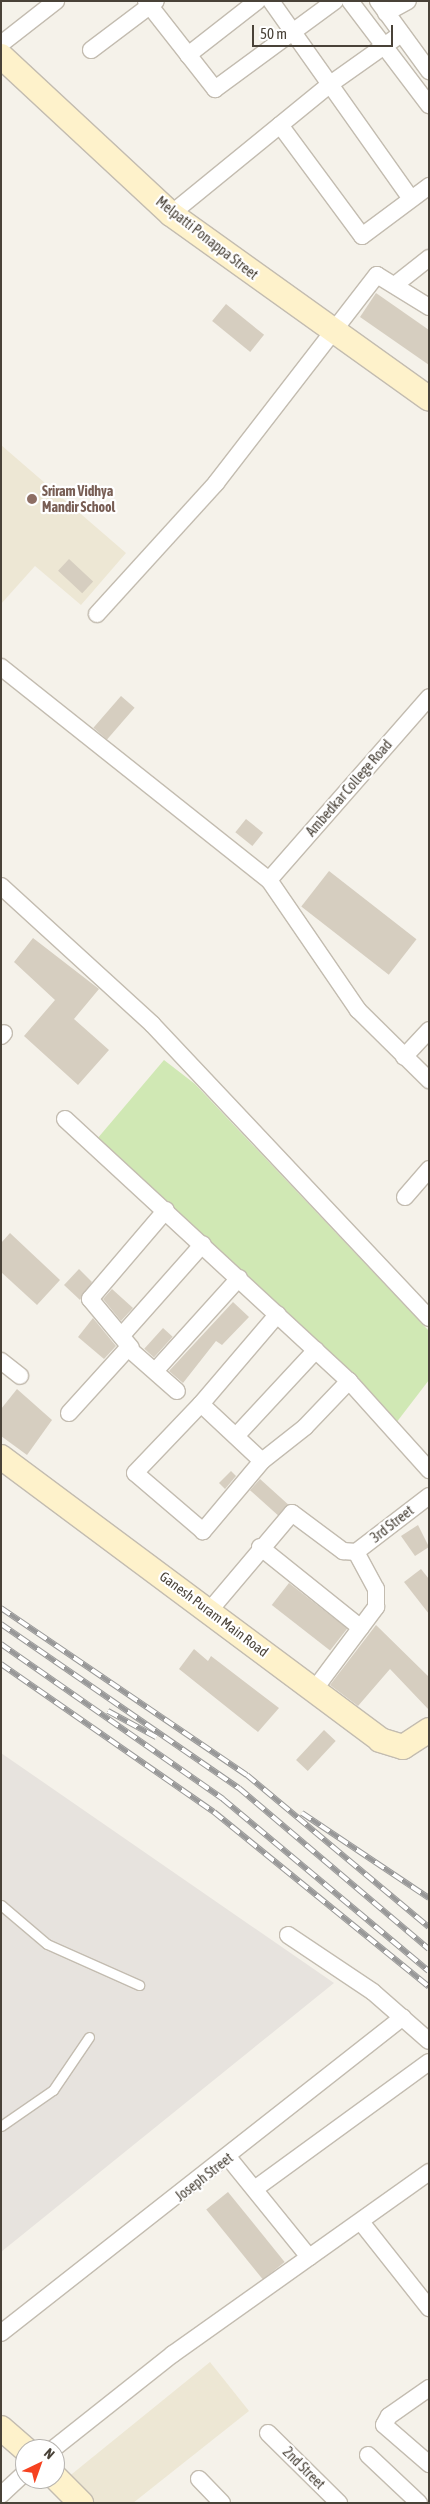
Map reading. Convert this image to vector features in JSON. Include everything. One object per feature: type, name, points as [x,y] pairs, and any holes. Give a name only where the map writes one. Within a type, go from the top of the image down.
[{"type":"street","points":[[3,58],[56,1]]},
{"type":"street","points":[[188,55],[257,1]]},
{"type":"street","points":[[271,1],[411,199]]},
{"type":"street","points":[[91,50],[151,3],[215,89],[335,1]]},
{"type":"street","points":[[350,1],[429,105]]},
{"type":"street","points":[[408,1],[382,7],[429,71]]},
{"type":"street","points":[[171,214],[329,85],[401,34]]},
{"type":"street","name":"Melpatti Ponappa Street","points":[[3,58],[171,214],[332,332],[429,399]]},
{"type":"street","points":[[280,125],[362,236],[429,186]]},
{"type":"street","points":[[396,284],[429,258]]},
{"type":"street","points":[[97,614],[216,483],[377,275],[396,284],[429,307]]},
{"type":"street","points":[[1,667],[269,880],[358,1010],[429,1080]]},
{"type":"street","name":"Ambedkar College Road","points":[[269,880],[429,697]]},
{"type":"street","points":[[1,886],[152,1024],[429,1318]]},
{"type":"street","points":[[404,1057],[429,1030]]},
{"type":"street","points":[[65,1119],[203,1244],[349,1381],[429,1470]]},
{"type":"street","points":[[405,1197],[429,1169]]},
{"type":"street","points":[[166,1210],[90,1299],[127,1341],[176,1391]]},
{"type":"street","points":[[69,1413],[203,1244]]},
{"type":"street","points":[[156,1370],[239,1278]]},
{"type":"street","points":[[278,1314],[201,1404],[135,1472],[202,1531],[262,1461],[305,1426],[349,1381]]},
{"type":"street","points":[[237,1435],[316,1350]]},
{"type":"street","points":[[1,1361],[20,1376]]},
{"type":"street","points":[[201,1404],[237,1435],[262,1461]]},
{"type":"street","name":"Ganesh Puram Main Road","points":[[1,1457],[392,1746],[403,1747],[429,1730]]},
{"type":"street","name":"3rd Street","points":[[356,1552],[429,1496]]},
{"type":"street","points":[[210,1610],[260,1547],[292,1513],[342,1551],[356,1552],[378,1597],[361,1628],[314,1690]]},
{"type":"street","points":[[260,1547],[361,1628]]},
{"type":"street","points":[[288,1935],[403,2017],[429,2041]]},
{"type":"street","name":"Joseph Street","points":[[1,2333],[228,2158],[403,2017]]},
{"type":"street","points":[[256,2188],[429,2062]]},
{"type":"street","points":[[228,2158],[256,2188],[309,2257]]},
{"type":"street","points":[[65,2440],[173,2354],[429,2172]]},
{"type":"street","points":[[361,2222],[429,2308]]},
{"type":"street","points":[[428,2389],[389,2416],[384,2425],[429,2464]]},
{"type":"street","points":[[1,2428],[15,2440]]},
{"type":"street","name":"2nd Street","points":[[268,2432],[339,2503]]},
{"type":"street","points":[[368,2455],[419,2503]]},
{"type":"street","points":[[199,2479],[222,2503]]},
{"type":"street","points":[[1,2495],[15,2482]]},
{"type":"street","points":[[65,2487],[81,2503]]},
{"type":"lane","points":[[1,1905],[48,1944],[139,1985]]},
{"type":"lane","points":[[1,2126],[53,2090],[90,2037]]},
{"type":"shaded area","name":"Sriram Vidhya Mandir School","points":[[1,445],[126,553],[81,605],[35,566],[1,604]]},
{"type":"shaded area","points":[[1,1753],[334,1983],[1,2252]]},
{"type":"shaded area","points":[[210,2362],[249,2411],[133,2503],[94,2503],[67,2478]]},
{"type":"green space","points":[[164,1060],[195,1084],[429,1331],[429,1380],[396,1423],[97,1139]]},
{"type":"building","points":[[376,293],[429,330],[429,365],[360,317]]},
{"type":"building","points":[[226,304],[264,335],[250,352],[212,321]]},
{"type":"building","points":[[69,559],[93,582],[82,593],[58,571]]},
{"type":"building","points":[[121,696],[135,708],[107,740],[93,728]]},
{"type":"building","points":[[246,819],[263,833],[252,846],[235,832]]},
{"type":"building","points":[[329,871],[416,939],[389,975],[301,906]]},
{"type":"building","points":[[33,938],[99,989],[74,1019],[109,1050],[78,1085],[24,1036],[55,1000],[14,962]]},
{"type":"building","points":[[10,1233],[60,1280],[37,1305],[1,1272],[1,1243]]},
{"type":"building","points":[[79,1269],[92,1282],[80,1300],[64,1285]]},
{"type":"building","points":[[112,1289],[133,1308],[121,1321],[103,1299]]},
{"type":"building","points":[[233,1302],[249,1317],[222,1345],[216,1341],[183,1383],[169,1371]]},
{"type":"building","points":[[93,1318],[116,1346],[104,1359],[78,1337]]},
{"type":"building","points":[[163,1328],[173,1337],[154,1358],[144,1349]]},
{"type":"building","points":[[17,1389],[52,1420],[27,1455],[1,1436],[1,1409]]},
{"type":"building","points":[[231,1471],[236,1476],[225,1489],[219,1483]]},
{"type":"building","points":[[260,1479],[288,1504],[278,1516],[250,1490]]},
{"type":"building","points":[[418,1525],[429,1547],[415,1556],[401,1536]]},
{"type":"building","points":[[421,1569],[429,1579],[429,1614],[404,1582]]},
{"type":"building","points":[[289,1583],[347,1629],[330,1651],[272,1605]]},
{"type":"building","points":[[376,1625],[429,1677],[429,1710],[390,1669],[358,1706],[330,1685]]},
{"type":"building","points":[[194,1649],[208,1661],[211,1656],[279,1708],[258,1732],[179,1669]]},
{"type":"building","points":[[324,1730],[336,1741],[308,1771],[296,1760]]},
{"type":"building","points":[[228,2192],[285,2262],[263,2280],[206,2210]]},
{"type":"railway","points":[[1,1608],[247,1775],[429,1927]]},
{"type":"railway","points":[[1,1624],[239,1788],[429,1949]]},
{"type":"railway","points":[[1,1644],[223,1799],[429,1971]]},
{"type":"railway","points":[[1,1664],[214,1812],[429,1987]]},
{"type":"railway","points":[[108,1711],[156,1737]]},
{"type":"railway","points":[[302,1813],[429,1898]]},
{"type":"place","name":"Sriram Vidhya Mandir School","points":[[32,499]]}]
